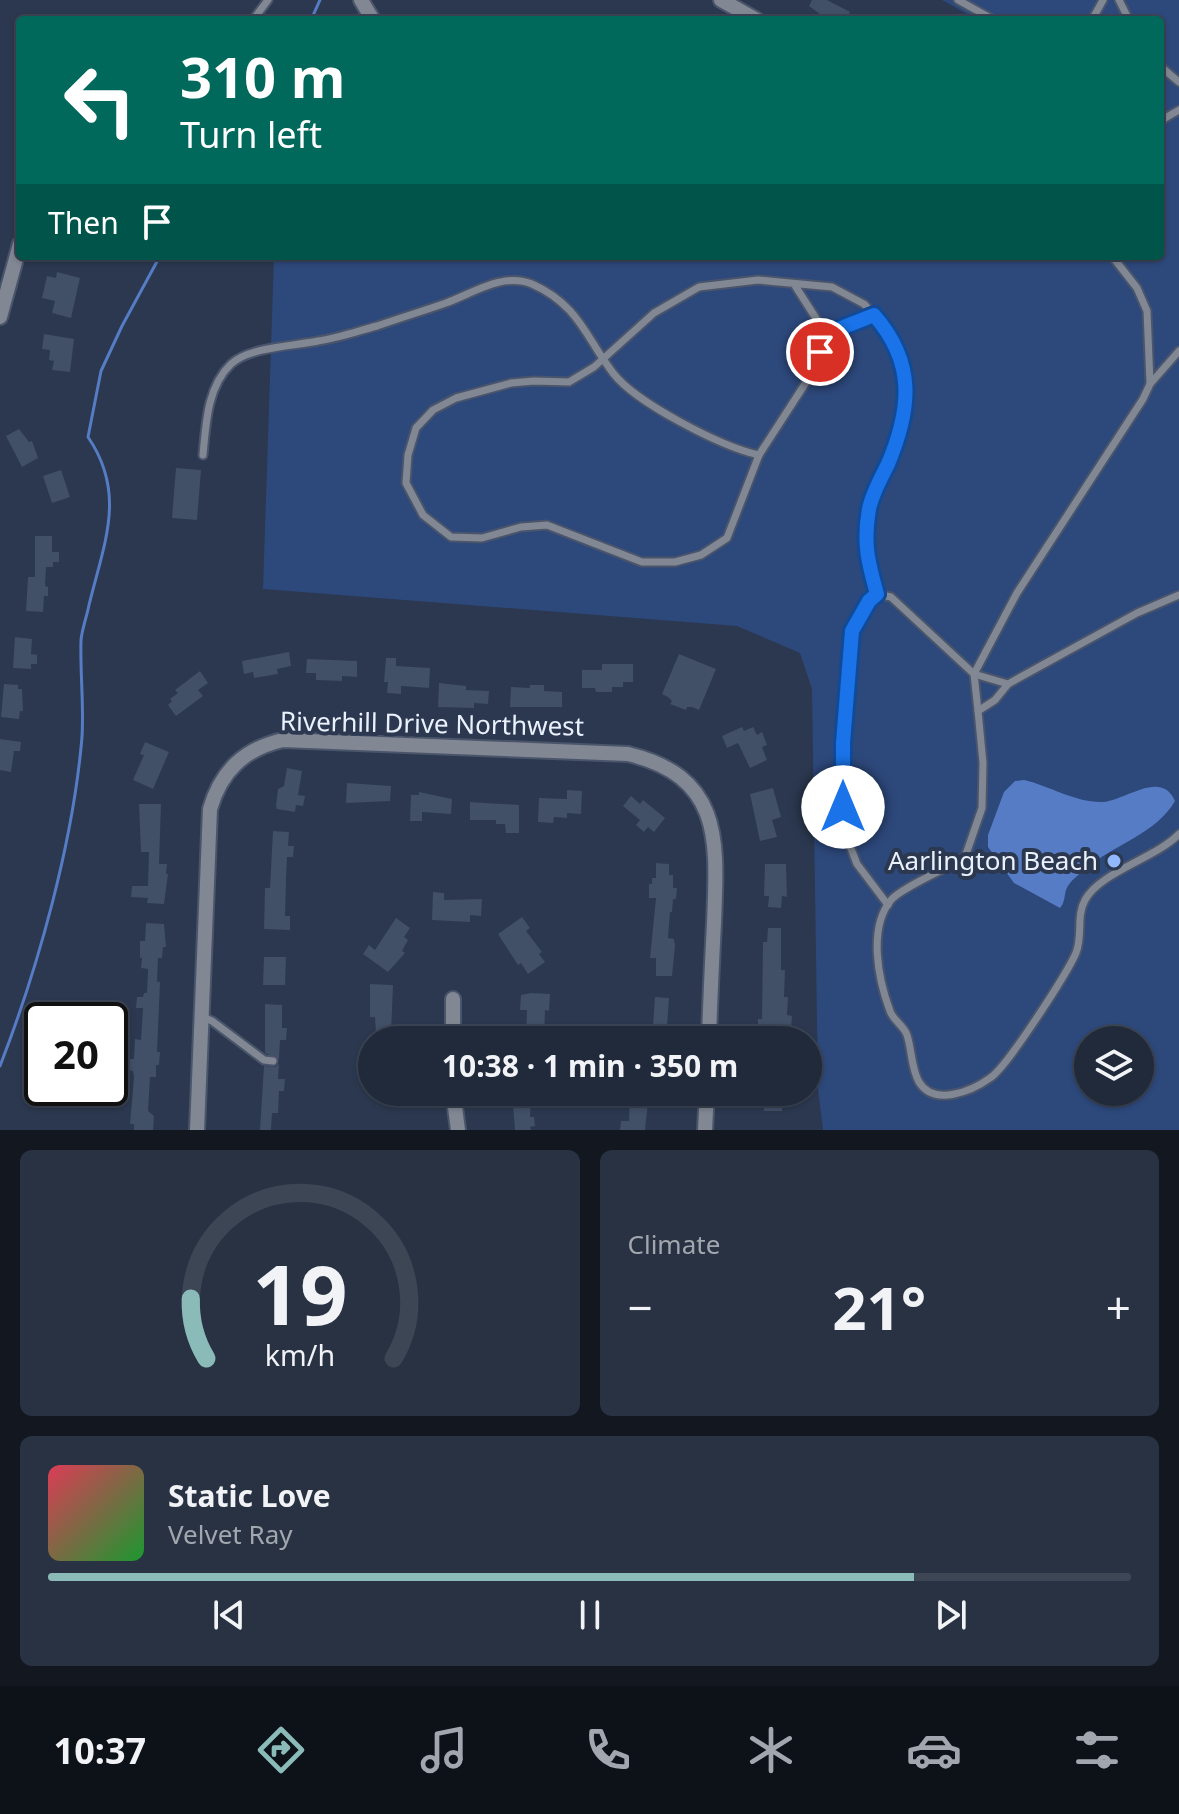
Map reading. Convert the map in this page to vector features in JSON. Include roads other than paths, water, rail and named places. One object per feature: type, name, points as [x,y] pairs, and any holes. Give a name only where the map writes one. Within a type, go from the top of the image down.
[{"type":"street","points":[[721,0],[748,16]]},
{"type":"street","points":[[0,317],[16,259]]},
{"type":"street","name":"Riverhill Drive Northwest","points":[[197,1130],[210,809],[222,779],[242,757],[269,743],[298,739],[613,753],[649,759],[669,769],[701,801],[712,827],[716,860],[710,1026]]},
{"type":"street","points":[[453,999],[453,1026]]},
{"type":"street","points":[[455,1106],[458,1130]]},
{"type":"street","points":[[705,1130],[706,1106]]},
{"type":"lane","points":[[958,0],[987,16]]},
{"type":"lane","points":[[1115,260],[1137,288],[1147,311],[1150,384]]},
{"type":"lane","points":[[874,315],[826,334],[814,370],[759,455],[727,538],[701,555],[675,562],[642,562],[547,525],[521,527],[482,538],[451,537],[423,515],[406,483],[408,455],[416,428],[433,410],[456,398],[511,383],[569,382],[604,359],[654,313],[699,287],[758,280],[832,287],[864,304],[874,315],[901,357],[907,390],[904,419],[869,507],[865,551],[877,594]]},
{"type":"lane","points":[[203,455],[212,394],[233,362],[248,355],[321,341],[375,326],[500,282],[522,281],[550,294],[571,312],[587,330],[614,375],[647,402],[737,450],[759,455]]},
{"type":"lane","points":[[794,284],[826,334]]},
{"type":"lane","points":[[1179,351],[1150,384],[1017,593],[974,674],[983,763],[982,808],[965,857],[892,898],[879,921],[876,942],[890,1014],[906,1032],[921,1085],[934,1094],[964,1093],[993,1077],[1077,952],[1084,900],[1095,887],[1179,834]]},
{"type":"lane","points":[[1169,361],[1179,368]]},
{"type":"lane","points":[[877,594],[891,597],[974,674],[1008,684]]},
{"type":"lane","points":[[877,594],[869,601],[852,631],[843,743],[843,807],[850,846],[857,864],[888,905]]},
{"type":"lane","points":[[978,711],[995,700],[1008,684],[1137,613],[1179,595]]},
{"type":"lane","points":[[201,1017],[212,1021],[264,1060],[273,1061]]},
{"type":"waterway","points":[[313,16],[320,0]]},
{"type":"waterway","points":[[0,1066],[28,988],[52,904],[77,778],[82,737],[81,640],[109,519],[107,479],[88,437],[101,371],[158,260]]},
{"type":"place","name":"Aarlington Beach","points":[[1114,861]]}]
